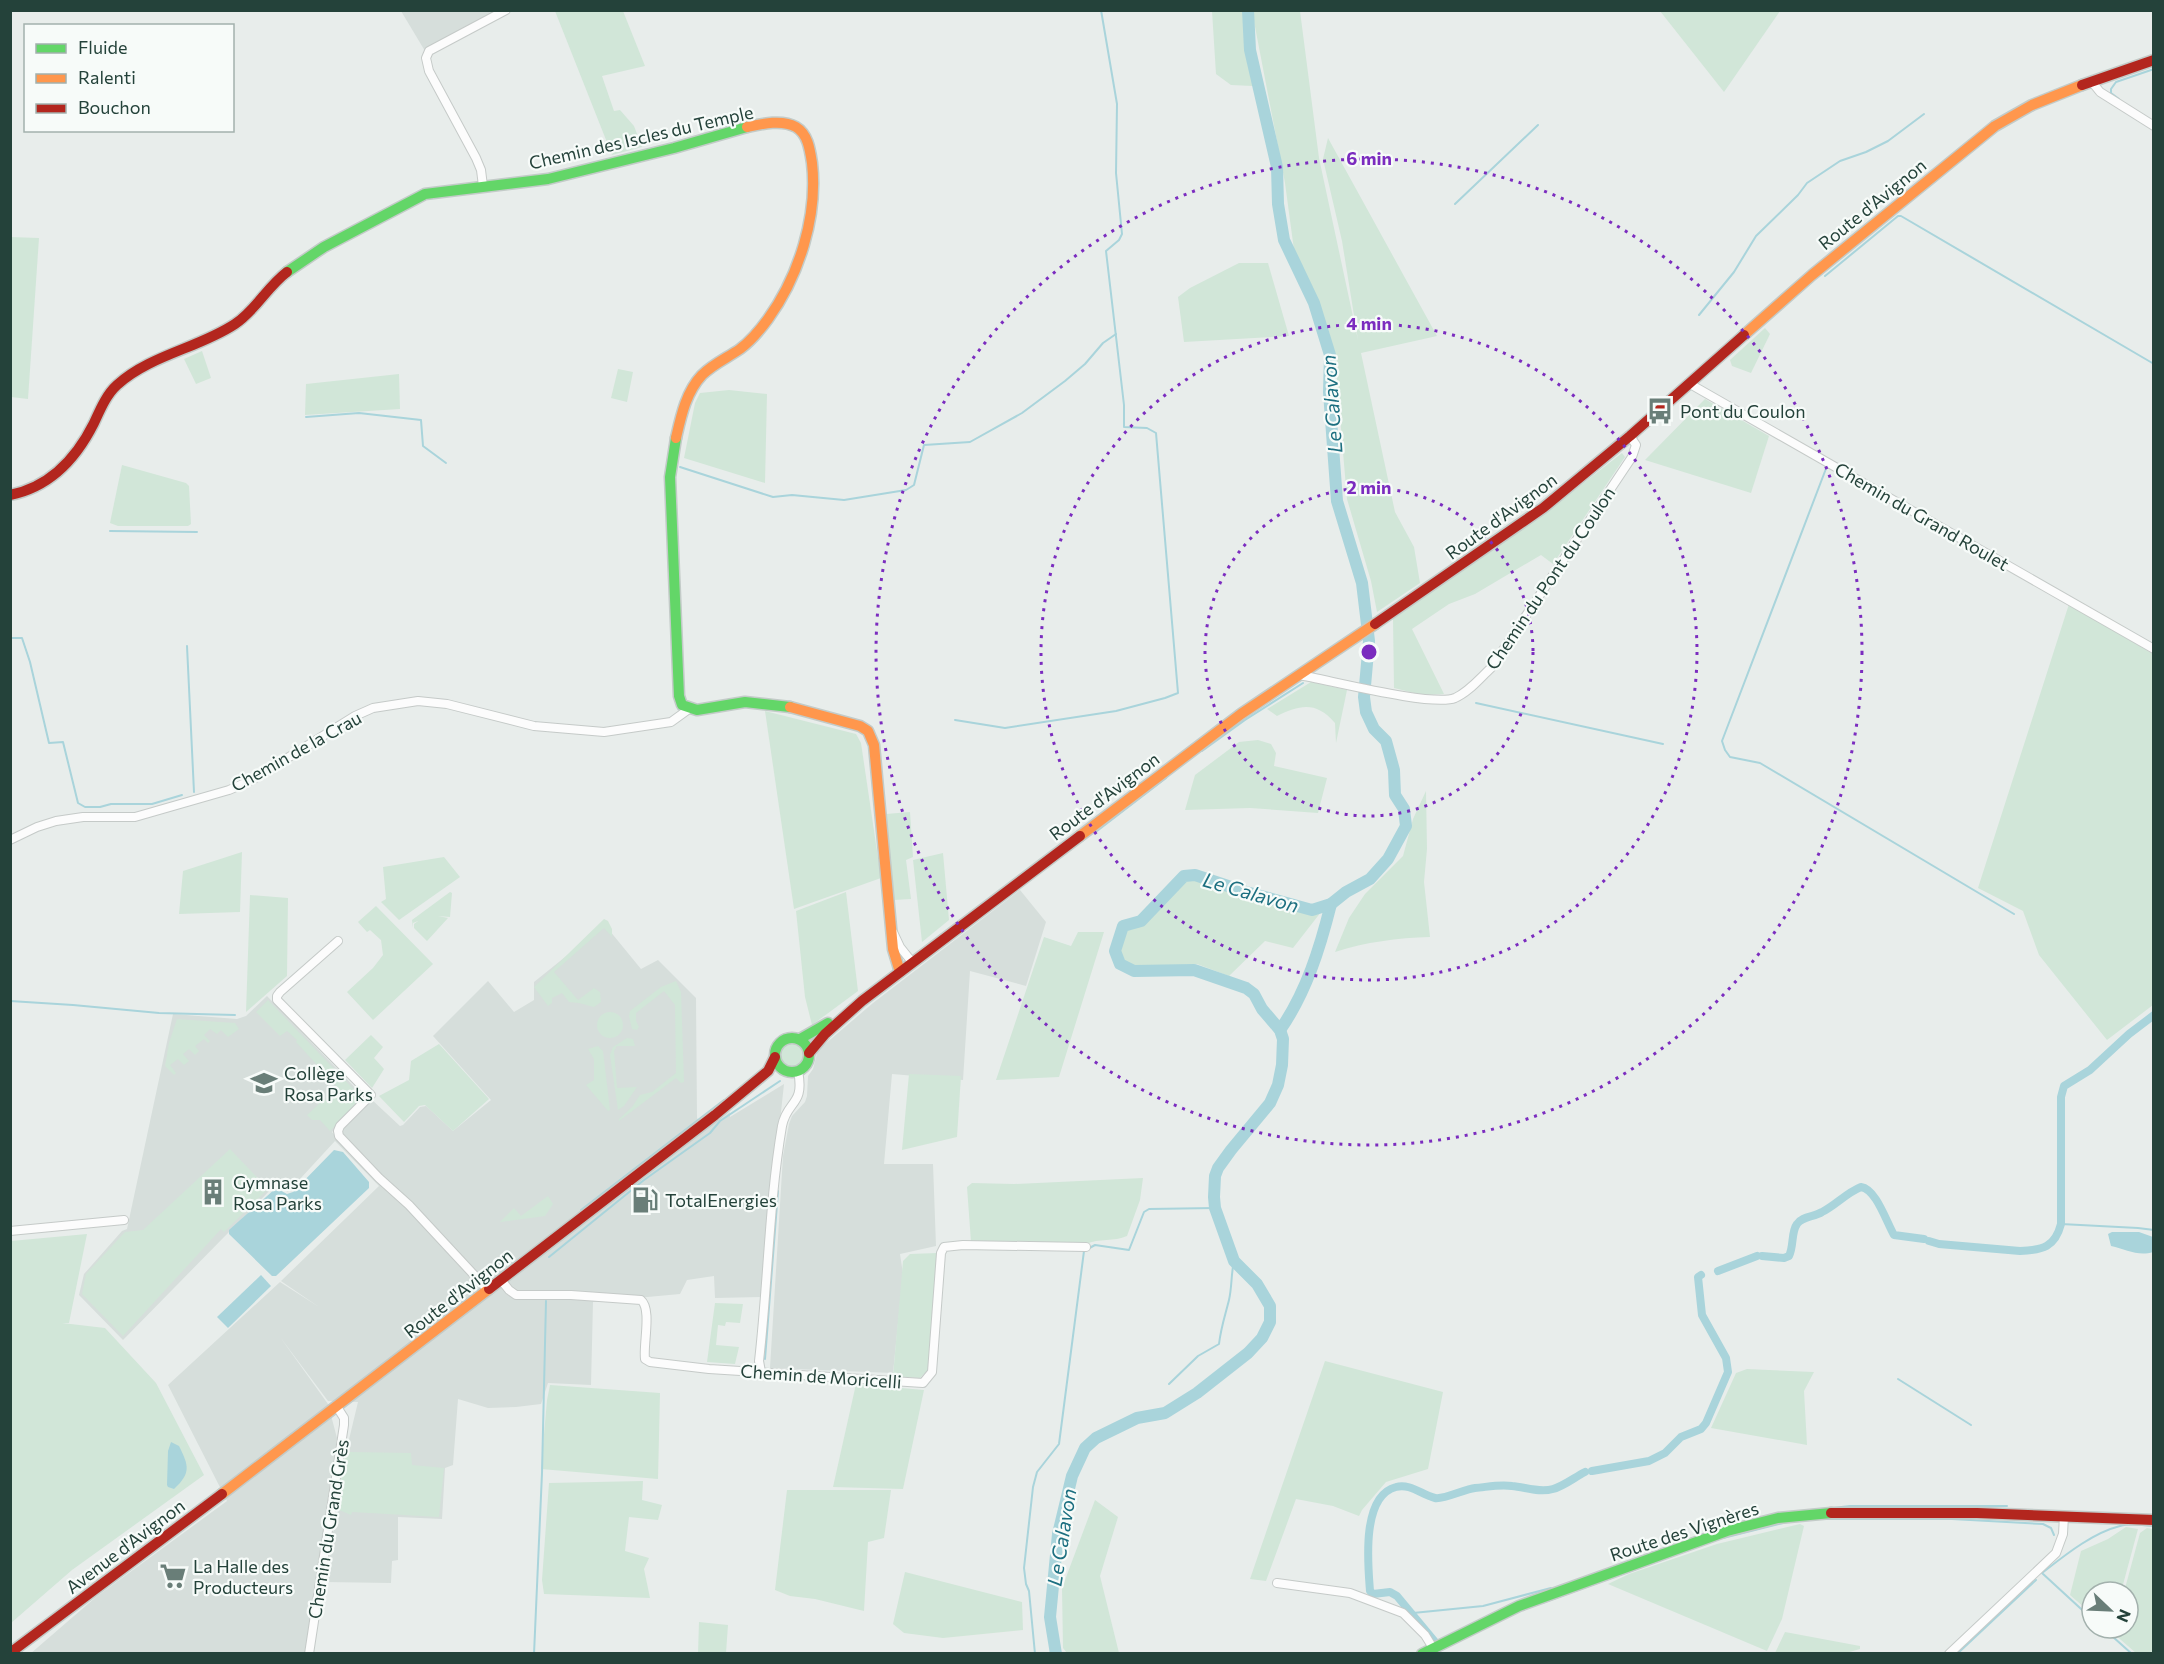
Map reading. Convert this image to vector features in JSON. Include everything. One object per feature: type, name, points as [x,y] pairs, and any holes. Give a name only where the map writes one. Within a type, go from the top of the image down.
[{"type":"main road","name":"Route d'Avignon","points":[[809,1053],[825,1034],[862,1001],[1241,714],[1543,508],[1630,436],[1812,275],[1979,138],[2025,108],[2154,60]]},
{"type":"main road","name":"Chemin des Iscles du Temple","points":[[10,495],[20,494],[36,487],[69,461],[85,440],[115,387],[131,374],[237,323],[279,279],[312,253],[372,223],[406,201],[425,194],[579,173],[745,126],[792,124],[809,141],[813,174],[813,204],[808,229],[783,294],[763,328],[745,345],[711,366],[690,393],[672,458],[670,477],[677,680],[682,705],[689,709]]},
{"type":"main road","points":[[689,709],[697,712],[740,702],[763,702],[848,723],[868,731],[874,745],[893,949],[900,972]]},
{"type":"main road","name":"Route d'Avignon","points":[[800,1040],[862,1001]]},
{"type":"main road","points":[[791,1037],[800,1040],[809,1053],[807,1064],[792,1071],[779,1066],[775,1057],[775,1049],[782,1041],[791,1037]]},
{"type":"main road","name":"Route d'Avignon","points":[[220,1496],[715,1115],[768,1071],[775,1057]]},
{"type":"main road","name":"Route d'Avignon","points":[[715,1115],[779,1074],[792,1071]]},
{"type":"main road","name":"Avenue d'Avignon","points":[[10,1653],[220,1496]]},
{"type":"main road","name":"Route des Vignères","points":[[1422,1653],[1519,1606],[1727,1531],[1778,1518],[1827,1513],[1873,1512],[2154,1520]]},
{"type":"main road","name":"Avenue d'Avignon","points":[[18,1653],[51,1623]]},
{"type":"street","points":[[483,186],[481,170],[476,158],[429,71],[426,58],[429,51],[506,10]]},
{"type":"street","points":[[2092,82],[2100,92],[2154,126]]},
{"type":"street","name":"Chemin du Grand Roulet","points":[[1690,384],[2154,649]]},
{"type":"street","name":"Chemin du Pont du Coulon","points":[[1299,675],[1426,700],[1455,698],[1476,683],[1491,668],[1632,457],[1636,445],[1630,436]]},
{"type":"street","name":"Chemin de la Crau","points":[[10,840],[56,821],[83,817],[135,817],[229,790],[252,780],[355,716],[374,708],[418,700],[447,704],[534,726],[604,732],[671,722],[689,709]]},
{"type":"street","points":[[892,930],[900,947],[912,962]]},
{"type":"street","points":[[338,941],[280,992],[277,996],[278,1000],[371,1095],[340,1126],[339,1136],[379,1178],[409,1205],[488,1290]]},
{"type":"street","points":[[761,1372],[759,1360],[777,1165],[783,1122],[798,1097],[800,1086],[792,1071]]},
{"type":"street","points":[[10,1231],[124,1220]]},
{"type":"street","name":"Chemin de Moricelli","points":[[501,1280],[516,1295],[571,1295],[641,1300],[647,1309],[644,1351],[645,1359],[650,1362],[923,1383],[932,1372],[941,1254],[944,1247],[963,1245],[1086,1246]]},
{"type":"street","name":"Chemin du Grand Grès","points":[[309,1653],[344,1425],[344,1418],[337,1407]]},
{"type":"street","points":[[1949,1653],[2052,1558],[2060,1544],[2064,1516]]},
{"type":"street","points":[[1277,1583],[1350,1593],[1403,1612],[1437,1646]]},
{"type":"shaded area","points":[[401,11],[497,11],[425,51]]},
{"type":"shaded area","points":[[1020,890],[1046,922],[1026,986],[970,971],[963,1080],[892,1074],[884,1164],[933,1164],[936,1246],[900,1254],[903,1274],[893,1373],[770,1368],[783,1156],[789,1124],[792,1116],[805,1102],[808,1076],[813,1069],[818,1050],[873,1003]]},
{"type":"shaded area","points":[[605,925],[641,969],[658,960],[696,998],[697,1117],[701,1133],[730,1112],[730,1117],[784,1084],[761,1297],[715,1298],[714,1276],[687,1280],[680,1294],[593,1302],[591,1385],[548,1383],[541,1404],[516,1407],[488,1408],[458,1399],[453,1465],[445,1468],[442,1519],[398,1517],[398,1560],[392,1561],[391,1583],[325,1582],[346,1452],[358,1402],[328,1401],[280,1337],[328,1404],[337,1438],[306,1653],[30,1654],[96,1597],[227,1501],[168,1385],[280,1282],[319,1307],[281,1281],[379,1186],[335,1141],[288,1192],[277,1183],[123,1340],[79,1295],[84,1274],[122,1231],[127,1229],[173,1014],[237,1019],[246,1016],[267,996],[365,1098],[332,1132],[335,1136],[371,1099],[400,1126],[420,1107],[426,1106],[453,1131],[491,1100],[433,1036],[488,981],[514,1012],[534,1000],[534,982]]},
{"type":"green space","points":[[555,11],[623,11],[645,66],[602,76],[614,111],[620,110],[634,126],[642,147],[612,155]]},
{"type":"green space","points":[[1212,11],[1243,11],[1245,53],[1253,86],[1231,85],[1216,74]]},
{"type":"green space","points":[[1252,11],[1300,11],[1319,158],[1358,340],[1342,241],[1323,159],[1328,138],[1437,336],[1361,353],[1395,512],[1414,547],[1420,583],[1377,612],[1371,581],[1347,499],[1335,358],[1329,332],[1294,250],[1285,183]]},
{"type":"green space","points":[[1660,11],[1780,11],[1724,92]]},
{"type":"green space","points":[[10,237],[39,238],[28,399],[11,397]]},
{"type":"green space","points":[[1239,263],[1268,263],[1289,336],[1184,342],[1178,297],[1190,288]]},
{"type":"green space","points":[[1765,328],[1770,334],[1751,373],[1732,366],[1730,360]]},
{"type":"green space","points":[[202,351],[211,378],[196,384],[184,359]]},
{"type":"green space","points":[[618,369],[633,372],[627,402],[611,398]]},
{"type":"green space","points":[[399,374],[400,409],[305,415],[306,384]]},
{"type":"green space","points":[[729,390],[767,394],[765,483],[684,458],[695,403],[700,393]]},
{"type":"green space","points":[[1705,399],[1769,436],[1751,493],[1645,460]]},
{"type":"green space","points":[[1622,453],[1625,457],[1553,564],[1541,555],[1475,594],[1449,604],[1412,629],[1444,694],[1422,695],[1394,688],[1393,619],[1563,499]]},
{"type":"green space","points":[[122,465],[186,483],[189,486],[191,524],[188,526],[118,526],[110,523]]},
{"type":"green space","points":[[2069,604],[2153,654],[2153,1005],[2107,1040],[2039,955],[2023,911],[1978,888]]},
{"type":"green space","points":[[1311,682],[1347,690],[1336,743],[1335,723],[1321,711],[1308,707],[1293,709],[1277,716],[1267,709]]},
{"type":"green space","points":[[765,711],[856,734],[861,743],[881,878],[794,909]]},
{"type":"green space","points":[[1258,740],[1271,744],[1276,753],[1274,766],[1327,778],[1318,813],[1250,808],[1185,810],[1195,775],[1239,742]]},
{"type":"green space","points":[[1426,791],[1427,849],[1424,882],[1430,937],[1382,941],[1335,952],[1349,918],[1365,894],[1403,856],[1413,819]]},
{"type":"green space","points":[[910,812],[913,857],[906,860],[911,899],[894,900],[886,814]]},
{"type":"green space","points":[[242,852],[240,912],[179,914],[183,871]]},
{"type":"green space","points":[[943,853],[949,920],[922,942],[913,860]]},
{"type":"green space","points":[[444,857],[460,877],[399,920],[381,902],[386,899],[383,867]]},
{"type":"green space","points":[[1195,878],[1275,906],[1321,912],[1293,948],[1265,941],[1229,976],[1197,964],[1135,968],[1123,962],[1120,950],[1126,929],[1144,924],[1186,881]]},
{"type":"green space","points":[[450,892],[452,893],[450,917],[438,916],[448,918],[427,941],[414,928],[414,924],[418,921],[413,923],[413,928],[412,920]]},
{"type":"green space","points":[[846,892],[858,991],[812,1025],[805,997],[796,911]]},
{"type":"green space","points":[[250,895],[288,898],[287,976],[246,1012]]},
{"type":"green space","points":[[376,906],[433,964],[373,1020],[347,992],[373,968],[383,955],[381,940],[370,930],[367,932],[358,922]]},
{"type":"green space","points":[[604,919],[608,921],[612,929],[612,937],[604,928],[554,972],[578,1000],[594,988],[600,992],[601,1002],[594,1007],[569,1002],[562,993],[552,998],[552,1003],[548,1006],[534,987]]},
{"type":"green space","points":[[1078,932],[1104,932],[1059,1077],[996,1080],[1044,937],[1071,946]]},
{"type":"green space","points":[[676,981],[681,992],[684,1082],[681,1083],[676,1078],[619,1121],[640,1095],[652,1092],[676,1073],[675,1005],[664,991],[636,1013],[639,1027],[637,1030],[632,1029],[629,1016],[630,1011],[661,987]]},
{"type":"green space","points":[[268,1000],[362,1098],[330,1131],[320,1120],[312,1120],[307,1115],[319,1104],[316,1101],[322,1096],[328,1103],[341,1091],[296,1042],[297,1040],[287,1031],[280,1036],[256,1012]]},
{"type":"green space","points":[[610,1012],[619,1016],[623,1025],[619,1034],[610,1038],[601,1034],[597,1025],[601,1016]]},
{"type":"green space","points":[[177,1019],[235,1023],[239,1029],[228,1037],[221,1030],[217,1034],[210,1029],[204,1035],[210,1041],[208,1043],[204,1039],[195,1046],[199,1051],[195,1055],[189,1049],[183,1054],[189,1061],[184,1065],[178,1059],[170,1065],[176,1073],[174,1075],[165,1066],[169,1043]]},
{"type":"green space","points":[[371,1035],[383,1047],[374,1058],[384,1069],[372,1088],[345,1060]]},
{"type":"green space","points":[[627,1038],[633,1039],[635,1046],[617,1046],[614,1051],[617,1088],[637,1087],[624,1106],[618,1110],[610,1055],[613,1047]]},
{"type":"green space","points":[[792,1041],[801,1045],[805,1054],[801,1063],[792,1067],[783,1063],[779,1054],[783,1045]]},
{"type":"green space","points":[[439,1044],[489,1099],[453,1131],[425,1105],[419,1106],[404,1122],[379,1096],[409,1080],[411,1061]]},
{"type":"green space","points":[[598,1046],[603,1051],[610,1110],[608,1111],[586,1085],[594,1080],[594,1059],[588,1049]]},
{"type":"green space","points":[[909,1074],[961,1076],[957,1137],[902,1150]]},
{"type":"green space","points":[[230,1149],[268,1189],[224,1232],[221,1229],[123,1336],[82,1294],[86,1274],[125,1232],[143,1230]]},
{"type":"green space","points":[[1143,1178],[1140,1200],[1127,1236],[1086,1244],[971,1242],[967,1187],[972,1183],[1014,1184]]},
{"type":"green space","points":[[548,1196],[553,1204],[545,1216],[500,1222],[514,1208],[521,1216]]},
{"type":"green space","points":[[87,1234],[69,1323],[62,1323],[105,1328],[156,1383],[204,1475],[72,1570],[11,1623],[11,1241]]},
{"type":"green space","points":[[937,1253],[928,1370],[920,1378],[893,1376],[903,1261],[910,1254]]},
{"type":"green space","points":[[715,1303],[743,1304],[740,1323],[726,1322],[725,1326],[718,1325],[716,1345],[739,1347],[735,1364],[707,1362]]},
{"type":"green space","points":[[1325,1361],[1443,1392],[1428,1469],[1386,1482],[1359,1516],[1333,1506],[1296,1499],[1266,1581],[1250,1579]]},
{"type":"green space","points":[[1747,1369],[1814,1372],[1804,1391],[1807,1445],[1711,1428],[1736,1373]]},
{"type":"green space","points":[[856,1384],[924,1390],[903,1489],[833,1487]]},
{"type":"green space","points":[[550,1385],[660,1393],[658,1479],[541,1469]]},
{"type":"green space","points":[[349,1452],[411,1453],[412,1465],[444,1468],[439,1517],[352,1512],[351,1515],[337,1509],[343,1457]]},
{"type":"green space","points":[[643,1481],[642,1500],[662,1505],[658,1520],[629,1517],[625,1551],[649,1558],[644,1569],[650,1598],[544,1594],[542,1580],[549,1483]]},
{"type":"green space","points":[[787,1490],[891,1490],[884,1538],[868,1542],[864,1611],[815,1599],[790,1596],[775,1590]]},
{"type":"green space","points":[[1095,1500],[1118,1517],[1100,1576],[1119,1653],[1067,1653],[1063,1648],[1062,1588]]},
{"type":"green space","points":[[1800,1524],[1804,1526],[1782,1619],[1767,1651],[1608,1584],[1629,1574],[1717,1544]]},
{"type":"green space","points":[[2126,1527],[2138,1529],[2124,1580],[2080,1580],[2080,1604],[2070,1595],[2081,1551],[2108,1539]]},
{"type":"green space","points":[[2147,1528],[2153,1529],[2152,1653],[2136,1653],[2121,1640],[2140,1640],[2140,1580],[2127,1580],[2140,1533]]},
{"type":"green space","points":[[905,1572],[1022,1602],[1023,1630],[943,1638],[904,1633],[893,1624]]},
{"type":"green space","points":[[699,1622],[728,1625],[726,1653],[698,1653]]},
{"type":"green space","points":[[1785,1632],[1860,1646],[1860,1649],[1846,1653],[1775,1653]]},
{"type":"water","points":[[334,1150],[343,1152],[369,1182],[369,1188],[276,1276],[272,1276],[229,1234],[229,1230],[276,1188],[287,1194],[293,1192]]},
{"type":"water","points":[[2139,1232],[2153,1237],[2153,1252],[2137,1253],[2111,1246],[2108,1234]]},
{"type":"water","points":[[261,1275],[271,1286],[228,1328],[217,1317]]},
{"type":"water","points":[[171,1442],[179,1446],[187,1469],[186,1474],[174,1489],[167,1485],[168,1451]]},
{"type":"waterway","points":[[955,720],[1005,728],[1116,711],[1178,693],[1156,433],[1147,428],[1124,427],[1124,405],[1106,251],[1119,240],[1122,234],[1116,173],[1117,104],[1101,10]]},
{"type":"waterway","name":"Le Calavon","points":[[1056,1654],[1050,1617],[1058,1534],[1072,1476],[1085,1448],[1096,1438],[1137,1418],[1165,1413],[1197,1393],[1248,1353],[1262,1338],[1270,1322],[1270,1306],[1257,1284],[1234,1261],[1215,1208],[1214,1197],[1215,1176],[1218,1168],[1270,1103],[1278,1085],[1282,1065],[1283,1039],[1280,1030],[1262,1009],[1254,994],[1246,988],[1194,970],[1134,971],[1120,964],[1115,951],[1123,926],[1141,921],[1184,876],[1195,875],[1312,910],[1331,904],[1346,892],[1370,879],[1388,859],[1406,826],[1404,809],[1395,795],[1394,770],[1386,741],[1374,729],[1366,712],[1364,697],[1369,641],[1362,583],[1337,501],[1329,392],[1330,355],[1314,303],[1284,240],[1278,204],[1277,167],[1250,50],[1248,10]]},
{"type":"waterway","points":[[2119,99],[2111,93],[2116,82],[2154,69]]},
{"type":"waterway","points":[[1699,315],[1734,272],[1756,236],[1798,195],[1807,183],[1840,161],[1888,141],[1924,114]]},
{"type":"waterway","points":[[1455,204],[1538,125]]},
{"type":"waterway","points":[[1825,276],[1898,216],[1901,216],[2154,364]]},
{"type":"waterway","points":[[680,467],[773,497],[792,495],[844,500],[906,490],[914,485],[924,445],[970,442],[1022,413],[1065,381],[1085,364],[1103,343],[1116,334]]},
{"type":"waterway","points":[[306,417],[359,413],[421,420],[423,446],[446,463]]},
{"type":"waterway","points":[[1827,466],[1722,741],[1725,750],[1730,757],[1760,763],[2014,914]]},
{"type":"waterway","points":[[110,531],[197,532]]},
{"type":"waterway","points":[[10,638],[22,638],[49,743],[63,742],[78,803],[85,807],[111,804],[152,804],[182,795]]},
{"type":"waterway","points":[[187,646],[194,792]]},
{"type":"waterway","points":[[1202,751],[1303,683]]},
{"type":"waterway","points":[[1476,703],[1663,744]]},
{"type":"waterway","points":[[1097,831],[1166,778]]},
{"type":"waterway","points":[[1280,1030],[1305,985],[1331,904]]},
{"type":"waterway","points":[[10,1001],[159,1013],[235,1015]]},
{"type":"waterway","points":[[1929,1241],[1939,1244],[2020,1251],[2047,1246],[2055,1238],[2061,1224],[2061,1097],[2064,1086],[2090,1070],[2129,1034],[2154,1015]]},
{"type":"waterway","points":[[549,1257],[644,1180],[710,1133],[720,1121],[780,1081]]},
{"type":"waterway","points":[[581,1210],[724,1100]]},
{"type":"waterway","points":[[1762,1256],[1784,1258],[1789,1256],[1795,1227],[1799,1221],[1822,1212],[1861,1187],[1876,1199],[1894,1235],[1924,1239]]},
{"type":"waterway","points":[[765,1359],[778,1191]]},
{"type":"waterway","points":[[1035,1654],[1029,1591],[1024,1568],[1033,1487],[1037,1472],[1059,1444],[1084,1251],[1095,1245],[1129,1250],[1144,1212],[1149,1209],[1215,1208]]},
{"type":"waterway","points":[[2061,1224],[2154,1230]]},
{"type":"waterway","points":[[1718,1271],[1757,1256]]},
{"type":"waterway","points":[[1169,1384],[1198,1356],[1219,1344],[1230,1295],[1234,1261]]},
{"type":"waterway","points":[[1592,1471],[1649,1461],[1665,1453],[1681,1437],[1701,1429],[1706,1423],[1728,1372],[1726,1358],[1702,1315],[1698,1277],[1701,1275]]},
{"type":"waterway","points":[[534,1654],[542,1473],[546,1301]]},
{"type":"waterway","points":[[1898,1379],[1971,1425]]},
{"type":"waterway","points":[[1436,1643],[1397,1596],[1390,1592],[1373,1594],[1370,1591],[1369,1533],[1377,1503],[1385,1493],[1401,1486],[1435,1498],[1498,1485],[1548,1490],[1561,1486],[1585,1472]]},
{"type":"waterway","points":[[1833,1508],[1850,1506],[2007,1506]]},
{"type":"waterway","points":[[1814,1519],[1952,1519],[2043,1524],[2051,1528],[2054,1535]]},
{"type":"waterway","points":[[1723,1538],[1787,1522]]},
{"type":"waterway","points":[[2080,1608],[2042,1573],[2079,1546],[2110,1529],[2137,1524],[2154,1526]]},
{"type":"waterway","points":[[1542,1603],[1644,1566]]},
{"type":"waterway","points":[[1957,1654],[2036,1580]]},
{"type":"waterway","points":[[1413,1613],[1483,1606],[1551,1588]]},
{"type":"waterway","points":[[2116,1640],[2132,1654]]},
{"type":"traffic: fast","points":[[287,272],[324,247],[425,194],[548,179],[674,148],[747,127]]},
{"type":"traffic: fast","points":[[676,438],[670,477],[679,696],[682,705],[697,710],[745,702],[790,707]]},
{"type":"traffic: fast","points":[[800,1039],[828,1023]]},
{"type":"traffic: fast","points":[[792,1038],[804,1043],[809,1055],[804,1067],[792,1072],[780,1067],[775,1055],[780,1043],[792,1038]]},
{"type":"traffic: fast","points":[[1422,1654],[1519,1606],[1727,1531],[1778,1518],[1831,1513]]},
{"type":"traffic: slow","points":[[1744,335],[1812,275],[1995,126],[2032,105],[2082,85]]},
{"type":"traffic: slow","points":[[676,438],[685,405],[696,382],[711,368],[748,342],[779,302],[797,265],[809,224],[812,204],[812,163],[808,143],[803,134],[796,127],[784,123],[747,127]]},
{"type":"traffic: slow","points":[[1080,836],[1241,714],[1375,624]]},
{"type":"traffic: slow","points":[[790,707],[860,726],[868,731],[874,745],[893,949],[900,972]]},
{"type":"traffic: slow","points":[[222,1494],[489,1289]]},
{"type":"traffic: jam","points":[[2082,85],[2154,60]]},
{"type":"traffic: jam","points":[[10,495],[37,485],[60,470],[79,448],[106,398],[117,385],[144,366],[235,324],[287,272]]},
{"type":"traffic: jam","points":[[1375,624],[1543,508],[1630,436],[1744,335]]},
{"type":"traffic: jam","points":[[809,1053],[825,1034],[862,1001],[1080,836]]},
{"type":"traffic: jam","points":[[489,1289],[715,1115],[768,1071],[775,1057]]},
{"type":"traffic: jam","points":[[10,1653],[222,1494]]},
{"type":"traffic: jam","points":[[1831,1513],[1977,1513],[2154,1520]]},
{"type":"place","name":"Pont du Coulon","points":[[1660,411]]},
{"type":"place","name":"Collège Rosa Parks","points":[[264,1083]]},
{"type":"place","name":"Gymnase Rosa Parks","points":[[213,1192]]},
{"type":"place","name":"TotalEnergies","points":[[645,1200]]},
{"type":"place","name":"La Halle des Producteurs","points":[[173,1576]]}]
